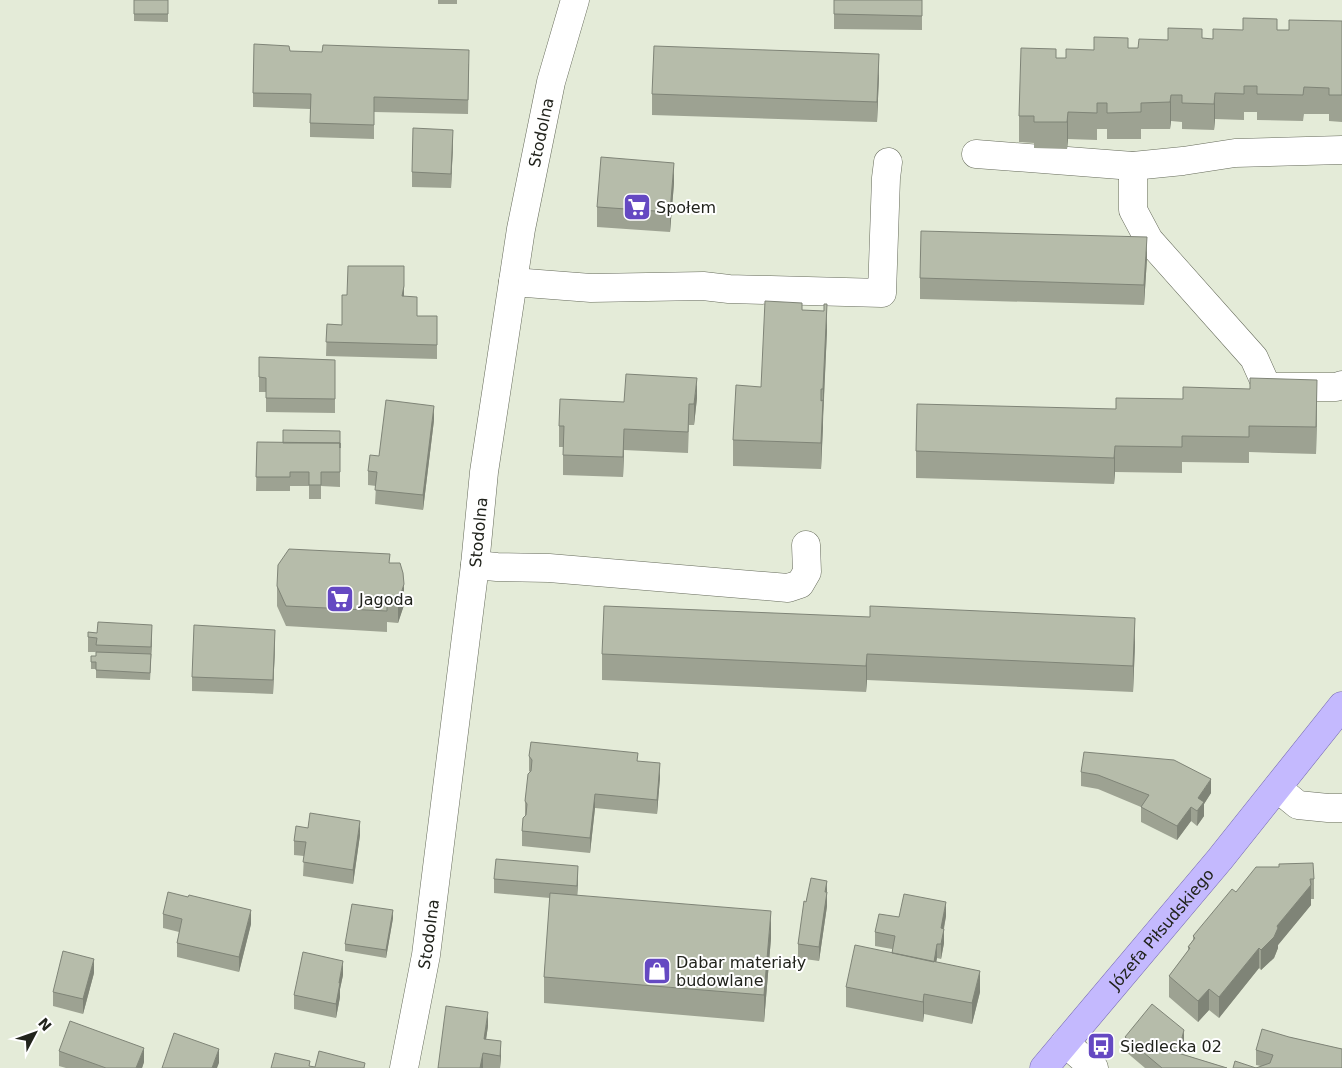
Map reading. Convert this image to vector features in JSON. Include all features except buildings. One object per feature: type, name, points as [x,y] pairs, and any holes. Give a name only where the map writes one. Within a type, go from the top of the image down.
[{"type":"main road","name":"Józefa Piłsudskiego","points":[[1044,1068],[1220,859],[1342,706]]},
{"type":"street","name":"Stodolna","points":[[404,1068],[426,955],[475,565],[484,472],[521,229],[551,82],[575,0]]},
{"type":"street","points":[[976,154],[1133,166],[1235,153],[1342,150]]},
{"type":"street","points":[[513,282],[591,288],[703,286],[730,289],[882,293],[888,162]]},
{"type":"street","points":[[1133,166],[1133,210],[1149,240],[1254,358],[1267,387],[1336,387],[1342,385]]},
{"type":"street","points":[[475,565],[549,568],[788,588],[800,584],[807,572],[806,545]]},
{"type":"street","points":[[1277,788],[1298,805],[1342,808]]},
{"type":"street","points":[[1065,1043],[1094,1068]]},
{"type":"place","name":"Społem","points":[[637,207]]},
{"type":"place","name":"Jagoda","points":[[340,599]]},
{"type":"place","name":"Dabar materiały budowlane","points":[[657,971]]},
{"type":"place","name":"Siedlecka 02","points":[[1101,1046]]}]
